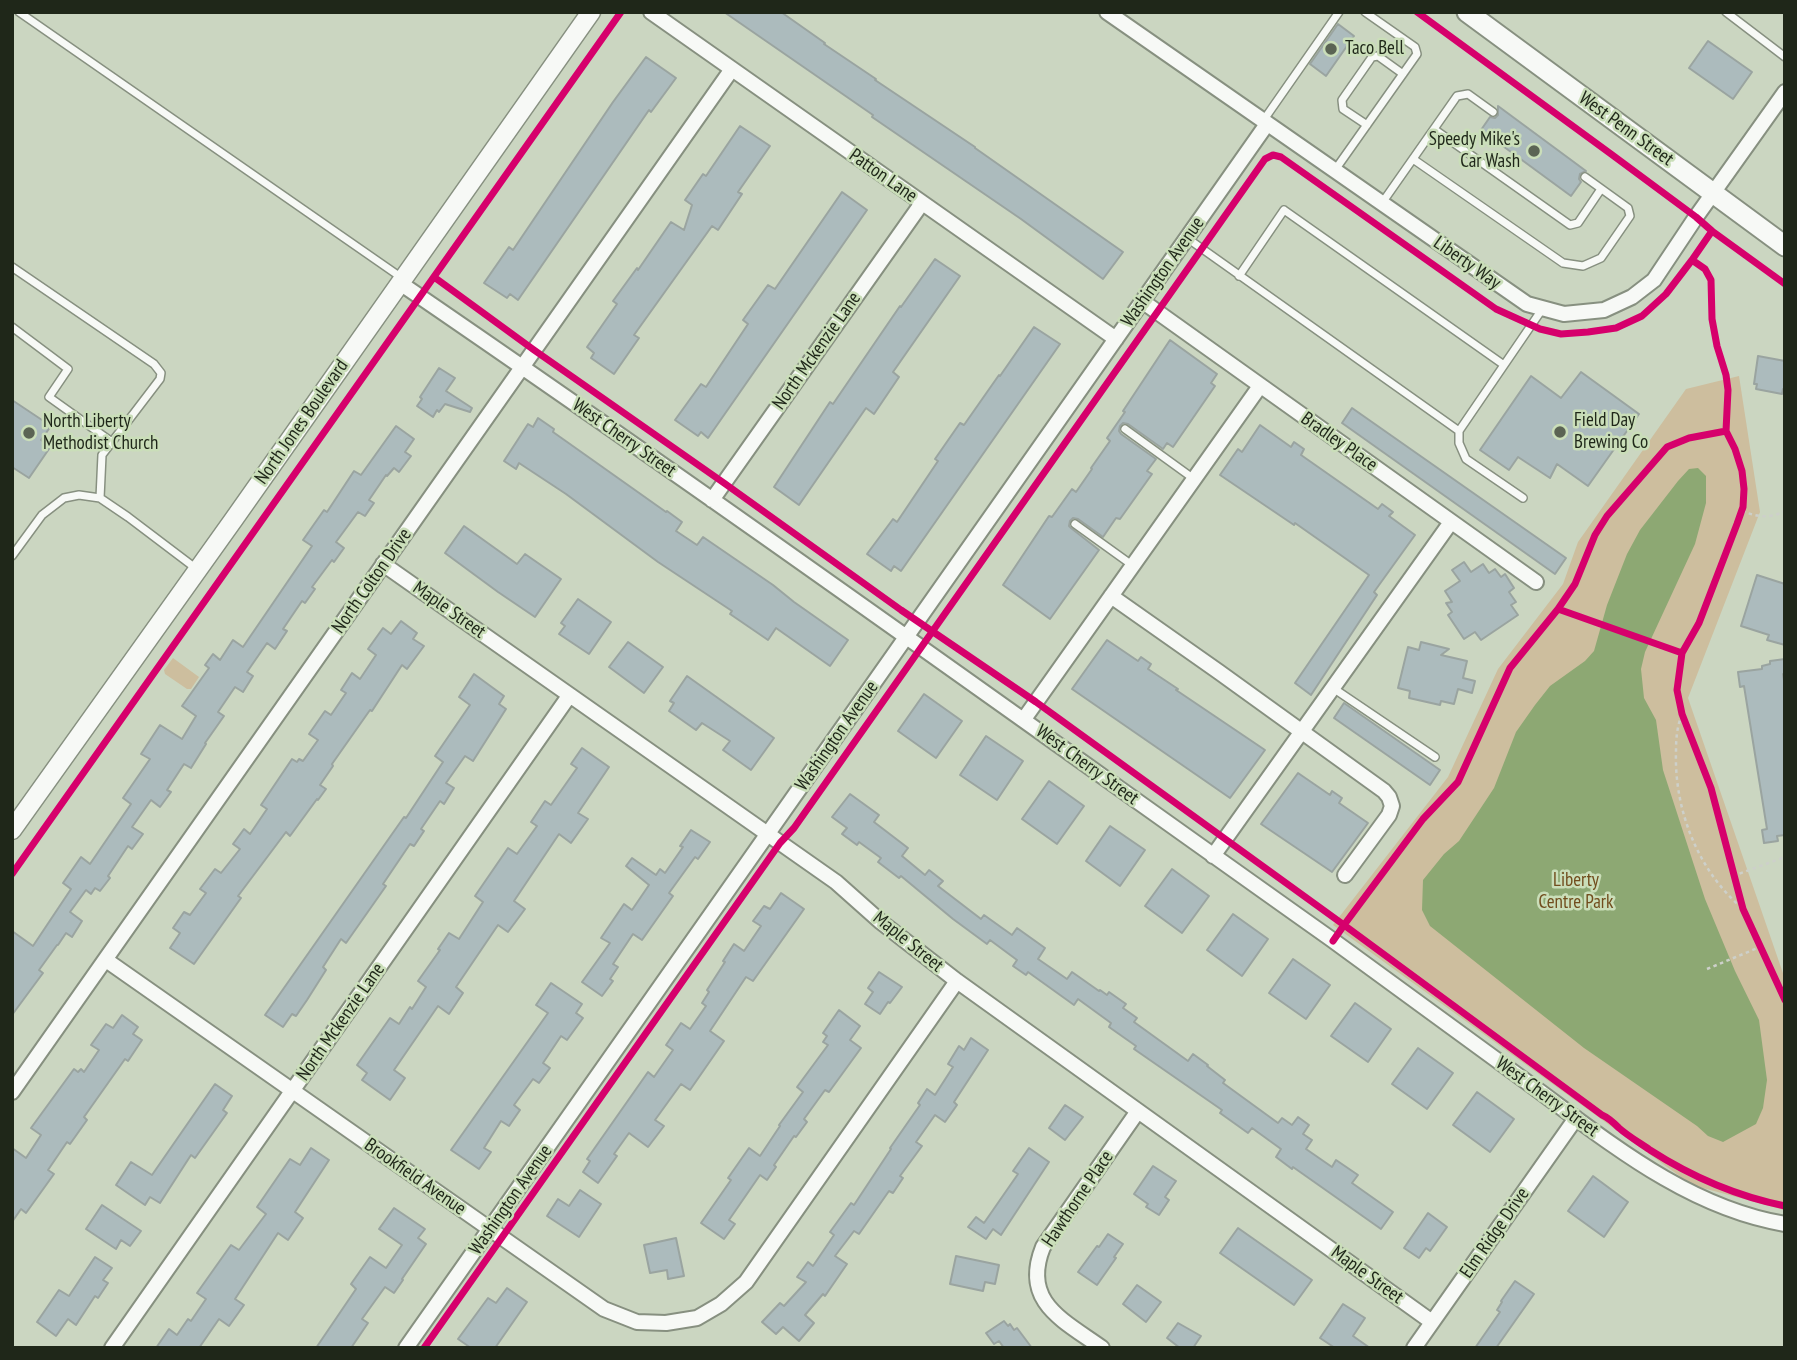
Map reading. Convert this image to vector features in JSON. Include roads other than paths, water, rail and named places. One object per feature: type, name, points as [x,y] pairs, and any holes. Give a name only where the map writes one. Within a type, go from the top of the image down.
[{"type":"main road","name":"West Penn Street","points":[[1467,12],[1785,246]]},
{"type":"street","name":"North Jones Boulevard","points":[[12,830],[591,12]]},
{"type":"street","name":"Patton Lane","points":[[651,12],[1115,339]]},
{"type":"street","name":"Liberty Way","points":[[1107,12],[1527,304],[1564,314],[1604,310],[1632,297],[1654,280],[1785,92]]},
{"type":"street","name":"North Colton Drive","points":[[12,1092],[732,69]]},
{"type":"street","name":"Washington Avenue","points":[[406,1348],[1142,302],[1265,122]]},
{"type":"street","name":"North Mckenzie Lane","points":[[712,500],[922,203]]},
{"type":"street","name":"West Cherry Street","points":[[401,281],[1024,719],[1590,1130],[1661,1176],[1702,1198],[1742,1214],[1785,1224]]},
{"type":"street","name":"Bradley Place","points":[[1142,302],[1536,582]]},
{"type":"street","points":[[1024,719],[1260,386]]},
{"type":"street","points":[[1213,856],[1451,522]]},
{"type":"street","name":"Maple Street","points":[[383,564],[836,882],[881,922],[957,981],[1432,1322]]},
{"type":"street","points":[[1111,596],[1384,791],[1392,806],[1389,814],[1345,875]]},
{"type":"street","name":"North Mckenzie Lane","points":[[112,1348],[569,696]]},
{"type":"street","name":"Brookfield Avenue","points":[[106,960],[604,1310],[637,1322],[666,1323],[697,1318],[722,1304],[746,1282],[957,981]]},
{"type":"street","name":"Hawthorne Place","points":[[1102,1348],[1046,1305],[1036,1278],[1038,1262],[1044,1247],[1138,1111]]},
{"type":"street","name":"Elm Ridge Drive","points":[[1413,1348],[1576,1118]]},
{"type":"lane","points":[[19,12],[401,281]]},
{"type":"lane","points":[[1265,122],[1339,12]]},
{"type":"lane","points":[[1335,170],[1417,54],[1415,47],[1365,12]]},
{"type":"lane","points":[[1726,12],[1785,57]]},
{"type":"lane","points":[[1367,125],[1343,108],[1342,100],[1364,68],[1372,57],[1378,56],[1403,74]]},
{"type":"lane","points":[[1382,203],[1457,96],[1468,94],[1493,112]]},
{"type":"lane","points":[[1434,129],[1570,225],[1577,223],[1601,189]]},
{"type":"lane","points":[[1413,159],[1563,263],[1583,266],[1601,258],[1630,216],[1628,208],[1585,177]]},
{"type":"lane","points":[[1239,276],[1284,210],[1504,365]]},
{"type":"lane","points":[[1186,238],[1459,431]]},
{"type":"lane","points":[[12,267],[154,364],[161,373],[160,379],[102,455],[100,498]]},
{"type":"lane","points":[[1523,498],[1466,458],[1459,443],[1459,431],[1544,308]]},
{"type":"lane","points":[[12,327],[68,369],[49,397],[112,442]]},
{"type":"lane","points":[[1125,429],[1194,479]]},
{"type":"lane","points":[[12,556],[41,514],[64,498],[79,495],[100,498],[198,569]]},
{"type":"lane","points":[[1075,524],[1132,565]]},
{"type":"lane","points":[[1333,687],[1435,757]]},
{"type":"place","name":"Taco Bell","points":[[1331,49]]},
{"type":"place","name":"Speedy Mike's Car Wash","points":[[1534,151]]},
{"type":"place","name":"Field Day Brewing Co","points":[[1560,432]]},
{"type":"place","name":"North Liberty Methodist Church","points":[[29,433]]},
{"type":"park label","name":"Liberty Centre Park","points":[[1576,892]]}]
